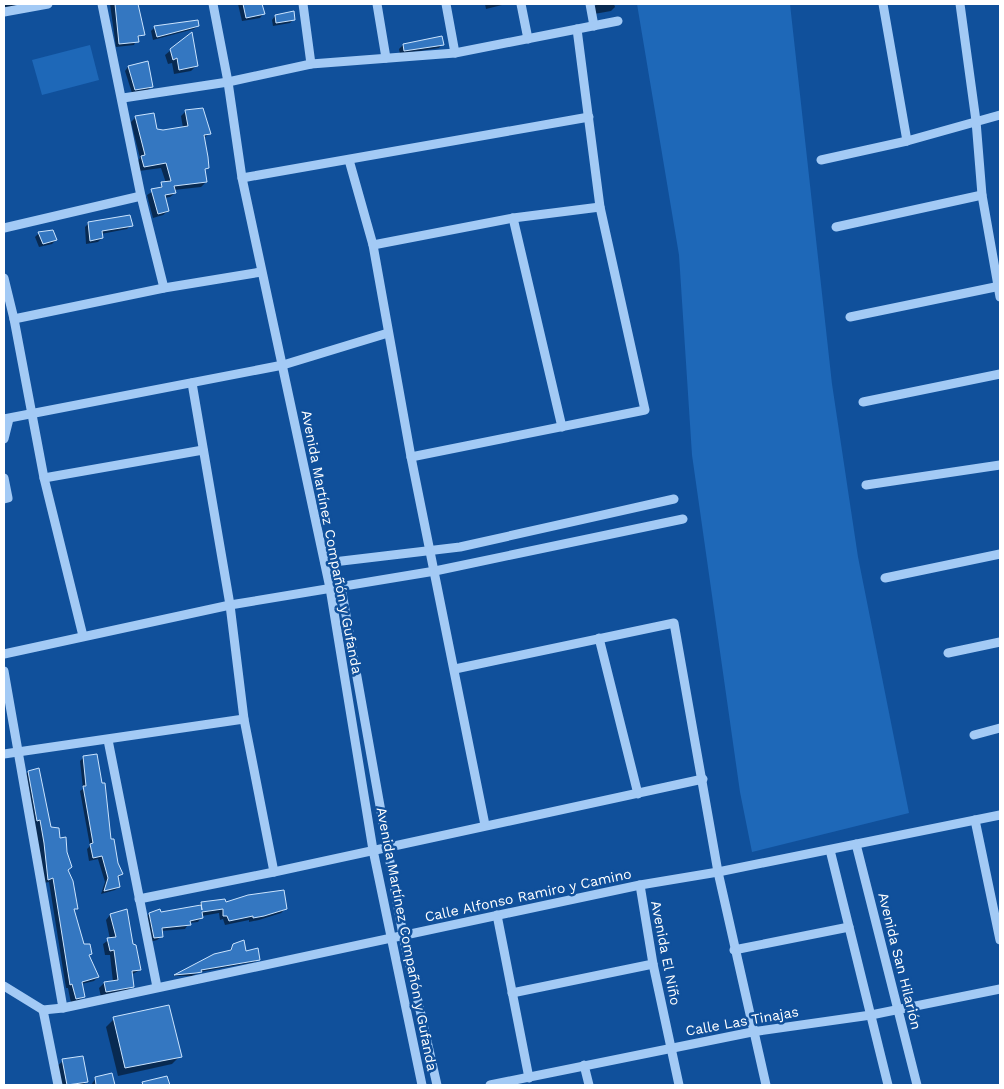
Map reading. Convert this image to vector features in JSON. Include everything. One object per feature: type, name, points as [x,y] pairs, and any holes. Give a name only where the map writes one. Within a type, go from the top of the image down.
[{"type":"street","points":[[4,12],[48,4]]},
{"type":"street","points":[[102,4],[141,196],[164,288]]},
{"type":"street","name":"Avenida Martínez Compañón y Gufanda","points":[[213,4],[228,82],[242,178],[330,588],[373,850],[422,1085]]},
{"type":"street","points":[[303,4],[311,64]]},
{"type":"street","points":[[377,4],[386,58]]},
{"type":"street","points":[[446,4],[455,53]]},
{"type":"street","points":[[521,4],[528,39]]},
{"type":"street","points":[[590,4],[594,26]]},
{"type":"street","points":[[883,4],[907,141]]},
{"type":"street","points":[[960,4],[976,121],[982,195],[1000,297]]},
{"type":"street","points":[[122,98],[228,82],[311,64],[455,53],[618,21]]},
{"type":"street","points":[[411,457],[645,410],[600,207],[577,29]]},
{"type":"street","points":[[821,160],[907,141],[1000,115]]},
{"type":"street","points":[[242,178],[589,117]]},
{"type":"street","points":[[349,160],[373,245],[411,457],[485,825]]},
{"type":"street","points":[[836,227],[982,195]]},
{"type":"street","points":[[4,228],[141,196]]},
{"type":"street","points":[[373,245],[512,218],[600,207]]},
{"type":"street","points":[[512,218],[562,427]]},
{"type":"street","points":[[14,319],[164,288],[261,272]]},
{"type":"street","points":[[4,278],[14,319],[44,478],[83,636]]},
{"type":"street","points":[[850,317],[999,287]]},
{"type":"street","points":[[4,439],[6,419],[283,365],[388,333]]},
{"type":"street","points":[[862,402],[1000,374]]},
{"type":"street","points":[[192,384],[230,605],[244,719],[274,872]]},
{"type":"street","points":[[44,478],[203,450]]},
{"type":"street","points":[[866,485],[1000,465]]},
{"type":"street","points":[[4,478],[8,498],[4,500]]},
{"type":"street","points":[[325,563],[460,546],[674,499]]},
{"type":"street","points":[[4,654],[230,605],[435,571],[683,519]]},
{"type":"street","points":[[885,578],[1000,554]]},
{"type":"street","name":"Avenida Martínez Compañón y Gufanda","points":[[342,586],[403,935],[437,1085]]},
{"type":"street","points":[[455,669],[674,623],[718,872],[752,1032],[766,1085]]},
{"type":"street","points":[[599,638],[638,794]]},
{"type":"street","points":[[948,653],[1000,642]]},
{"type":"street","points":[[4,672],[63,1008]]},
{"type":"street","points":[[4,754],[244,719]]},
{"type":"street","points":[[974,734],[1000,728]]},
{"type":"street","points":[[108,740],[156,987]]},
{"type":"street","points":[[139,899],[274,872],[703,779]]},
{"type":"street","name":"Calle Alfonso Ramiro y Camino","points":[[43,1010],[63,1008],[497,915],[1000,815]]},
{"type":"street","points":[[975,820],[1000,940]]},
{"type":"street","name":"Avenida San Hilarión","points":[[856,844],[917,1085]]},
{"type":"street","points":[[830,850],[888,1085]]},
{"type":"street","name":"Avenida El Niño","points":[[640,886],[653,964],[679,1085]]},
{"type":"street","points":[[497,915],[529,1078]]},
{"type":"street","points":[[734,950],[849,927]]},
{"type":"street","points":[[512,993],[653,964]]},
{"type":"street","points":[[4,986],[43,1010],[58,1085]]},
{"type":"street","name":"Calle Las Tinajas","points":[[490,1085],[671,1047],[752,1032],[871,1014],[1000,989]]},
{"type":"street","points":[[584,1065],[589,1085]]},
{"type":"shaded area","points":[[637,4],[790,4],[832,384],[858,557],[909,813],[752,852],[740,792],[692,455],[679,255]]},
{"type":"shaded area","points":[[90,45],[99,80],[42,95],[32,60]]},
{"type":"building","points":[[115,4],[138,4],[145,35],[138,36],[139,42],[119,44]]},
{"type":"building","points":[[243,4],[262,4],[265,14],[246,18]]},
{"type":"building","points":[[294,11],[295,20],[276,23],[275,15]]},
{"type":"building","points":[[198,20],[199,26],[157,37],[154,26]]},
{"type":"building","points":[[192,32],[198,66],[179,70],[177,58],[173,60],[170,49]]},
{"type":"building","points":[[442,36],[444,45],[404,51],[403,44]]},
{"type":"building","points":[[148,61],[153,87],[135,90],[128,66]]},
{"type":"building","points":[[203,108],[211,134],[204,135],[209,168],[205,169],[207,182],[174,186],[176,193],[165,195],[169,211],[158,214],[151,189],[162,187],[161,182],[171,181],[166,163],[144,167],[141,156],[145,155],[135,116],[154,113],[157,129],[163,130],[188,126],[185,110]]},
{"type":"building","points":[[130,215],[133,226],[102,231],[103,238],[90,241],[88,222]]},
{"type":"building","points":[[53,230],[57,240],[43,244],[38,232]]},
{"type":"building","points":[[97,754],[102,783],[105,783],[111,839],[114,839],[118,863],[123,874],[118,876],[120,887],[104,891],[108,878],[102,856],[93,858],[90,844],[93,843],[83,786],[86,786],[83,756]]},
{"type":"building","points":[[39,768],[51,827],[59,828],[60,838],[66,837],[67,852],[72,867],[68,870],[73,881],[78,909],[74,909],[84,944],[90,944],[92,954],[89,955],[99,977],[82,982],[85,997],[76,999],[72,984],[70,985],[53,878],[48,880],[40,820],[37,821],[28,771]]},
{"type":"building","points":[[284,890],[287,909],[264,916],[253,918],[253,916],[229,921],[227,916],[223,916],[223,909],[202,912],[203,918],[190,921],[191,925],[162,928],[163,937],[154,938],[149,913],[160,909],[161,912],[201,905],[202,910],[201,902],[225,899],[226,902],[248,895]]},
{"type":"building","points":[[127,909],[133,944],[136,945],[141,970],[132,971],[134,987],[106,992],[104,982],[118,980],[114,950],[110,951],[107,938],[116,937],[110,914]]},
{"type":"building","points":[[244,940],[246,951],[258,948],[260,960],[201,970],[202,972],[174,975],[214,954],[231,950],[233,944]]},
{"type":"building","points":[[169,1005],[182,1057],[125,1068],[113,1017]]},
{"type":"building","points":[[83,1056],[88,1082],[67,1085],[62,1059]]},
{"type":"building","points":[[112,1073],[115,1085],[96,1085],[95,1077]]},
{"type":"building","points":[[167,1076],[170,1085],[143,1085],[142,1082]]}]
